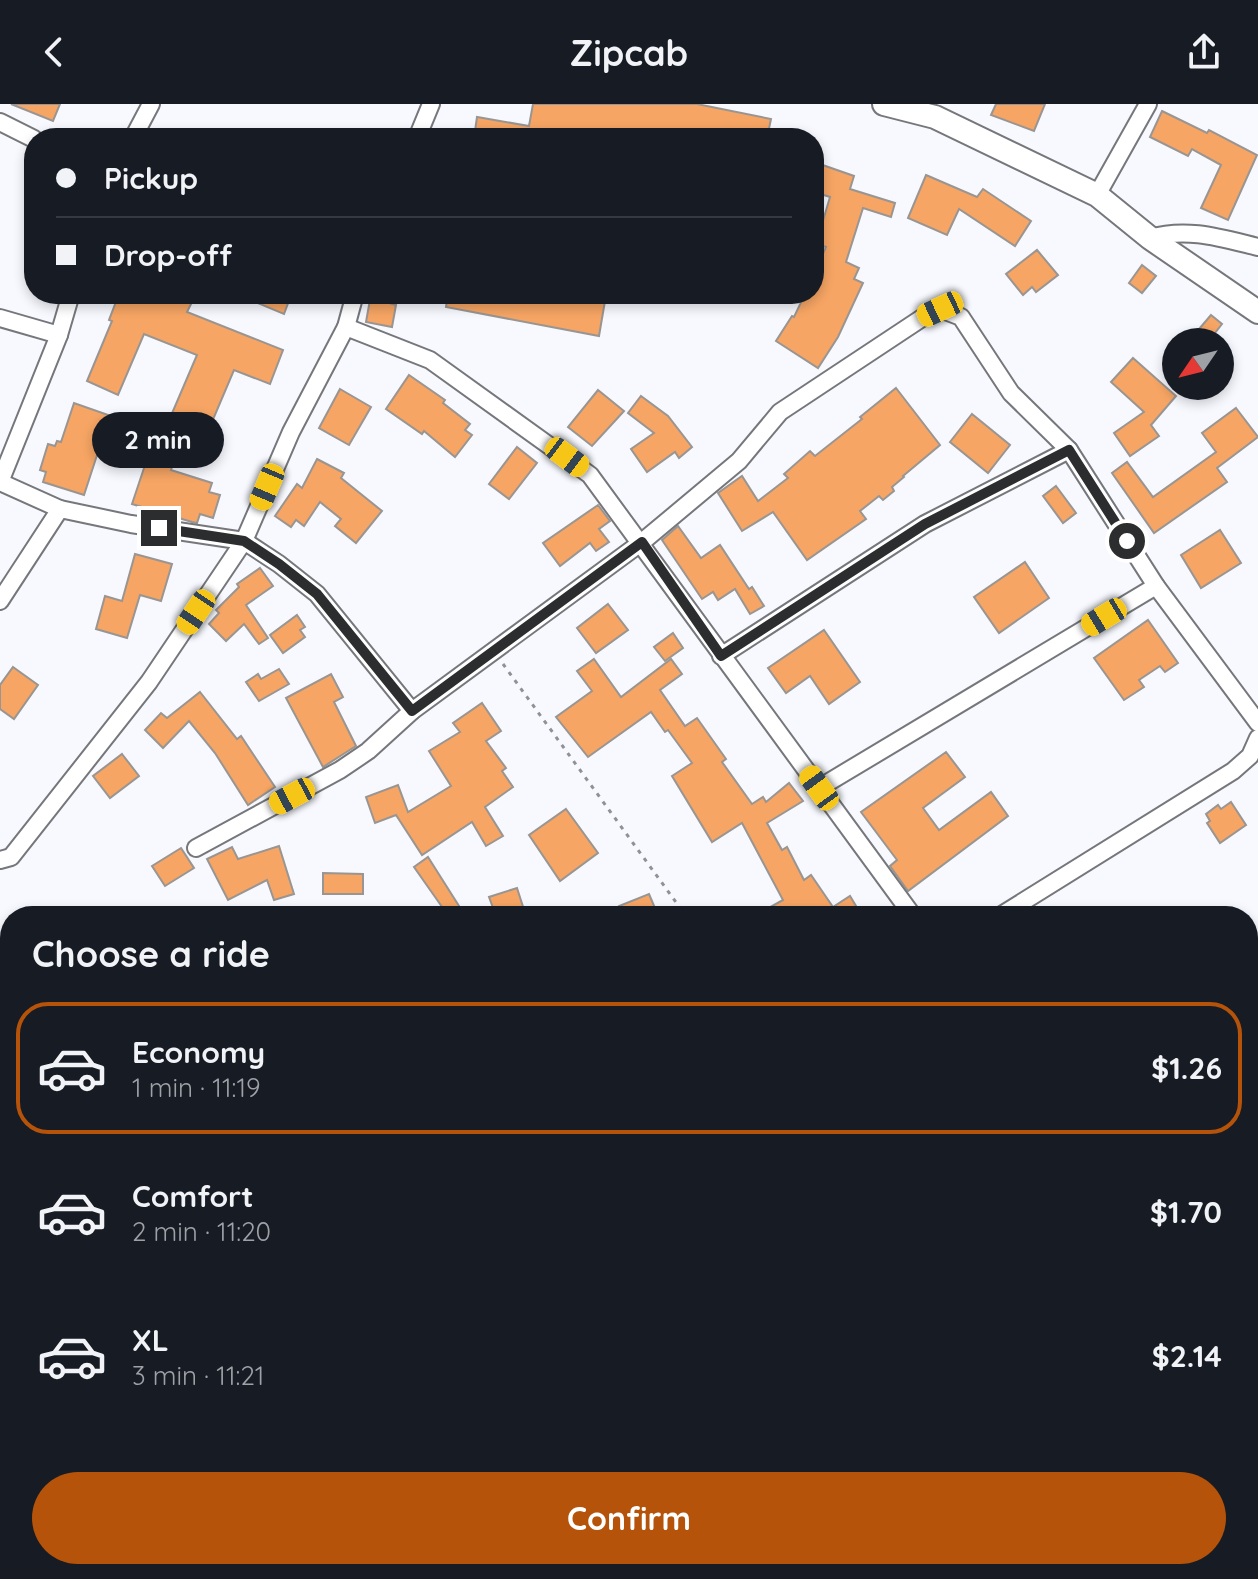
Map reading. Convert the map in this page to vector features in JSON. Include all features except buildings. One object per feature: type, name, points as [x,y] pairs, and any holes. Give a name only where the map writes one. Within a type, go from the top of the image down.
[{"type":"street","points":[[138,128],[151,104]]},
{"type":"street","points":[[421,128],[431,104]]},
{"type":"street","points":[[884,104],[938,110],[1097,195],[1150,238],[1258,312]]},
{"type":"street","points":[[1097,195],[1148,104]]},
{"type":"street","points":[[0,122],[24,134]]},
{"type":"street","points":[[1150,238],[1172,231],[1208,235],[1258,247]]},
{"type":"street","points":[[68,304],[59,335],[0,482],[60,509],[131,524],[244,541],[317,594],[412,711]]},
{"type":"street","points":[[0,860],[11,857],[149,682],[244,541],[291,432],[346,327],[352,304]]},
{"type":"street","points":[[196,848],[340,770],[368,751],[412,711],[642,542],[739,461],[780,412],[940,309],[961,317],[1011,393],[1069,450],[1156,586],[1258,723]]},
{"type":"street","points":[[0,318],[59,335]]},
{"type":"street","points":[[346,327],[430,360],[590,475],[642,542],[721,656],[819,788],[897,906]]},
{"type":"street","points":[[721,656],[925,524],[1069,450]]},
{"type":"street","points":[[0,601],[60,509]]},
{"type":"street","points":[[819,788],[1156,586]]},
{"type":"street","points":[[1016,906],[1233,771],[1250,756],[1258,738]]},
{"type":"path","points":[[494,651],[679,906]]},
{"type":"route","points":[[159,528],[244,541],[279,564],[317,594],[412,711],[642,542],[721,656],[925,524],[1069,450],[1127,541]]}]
